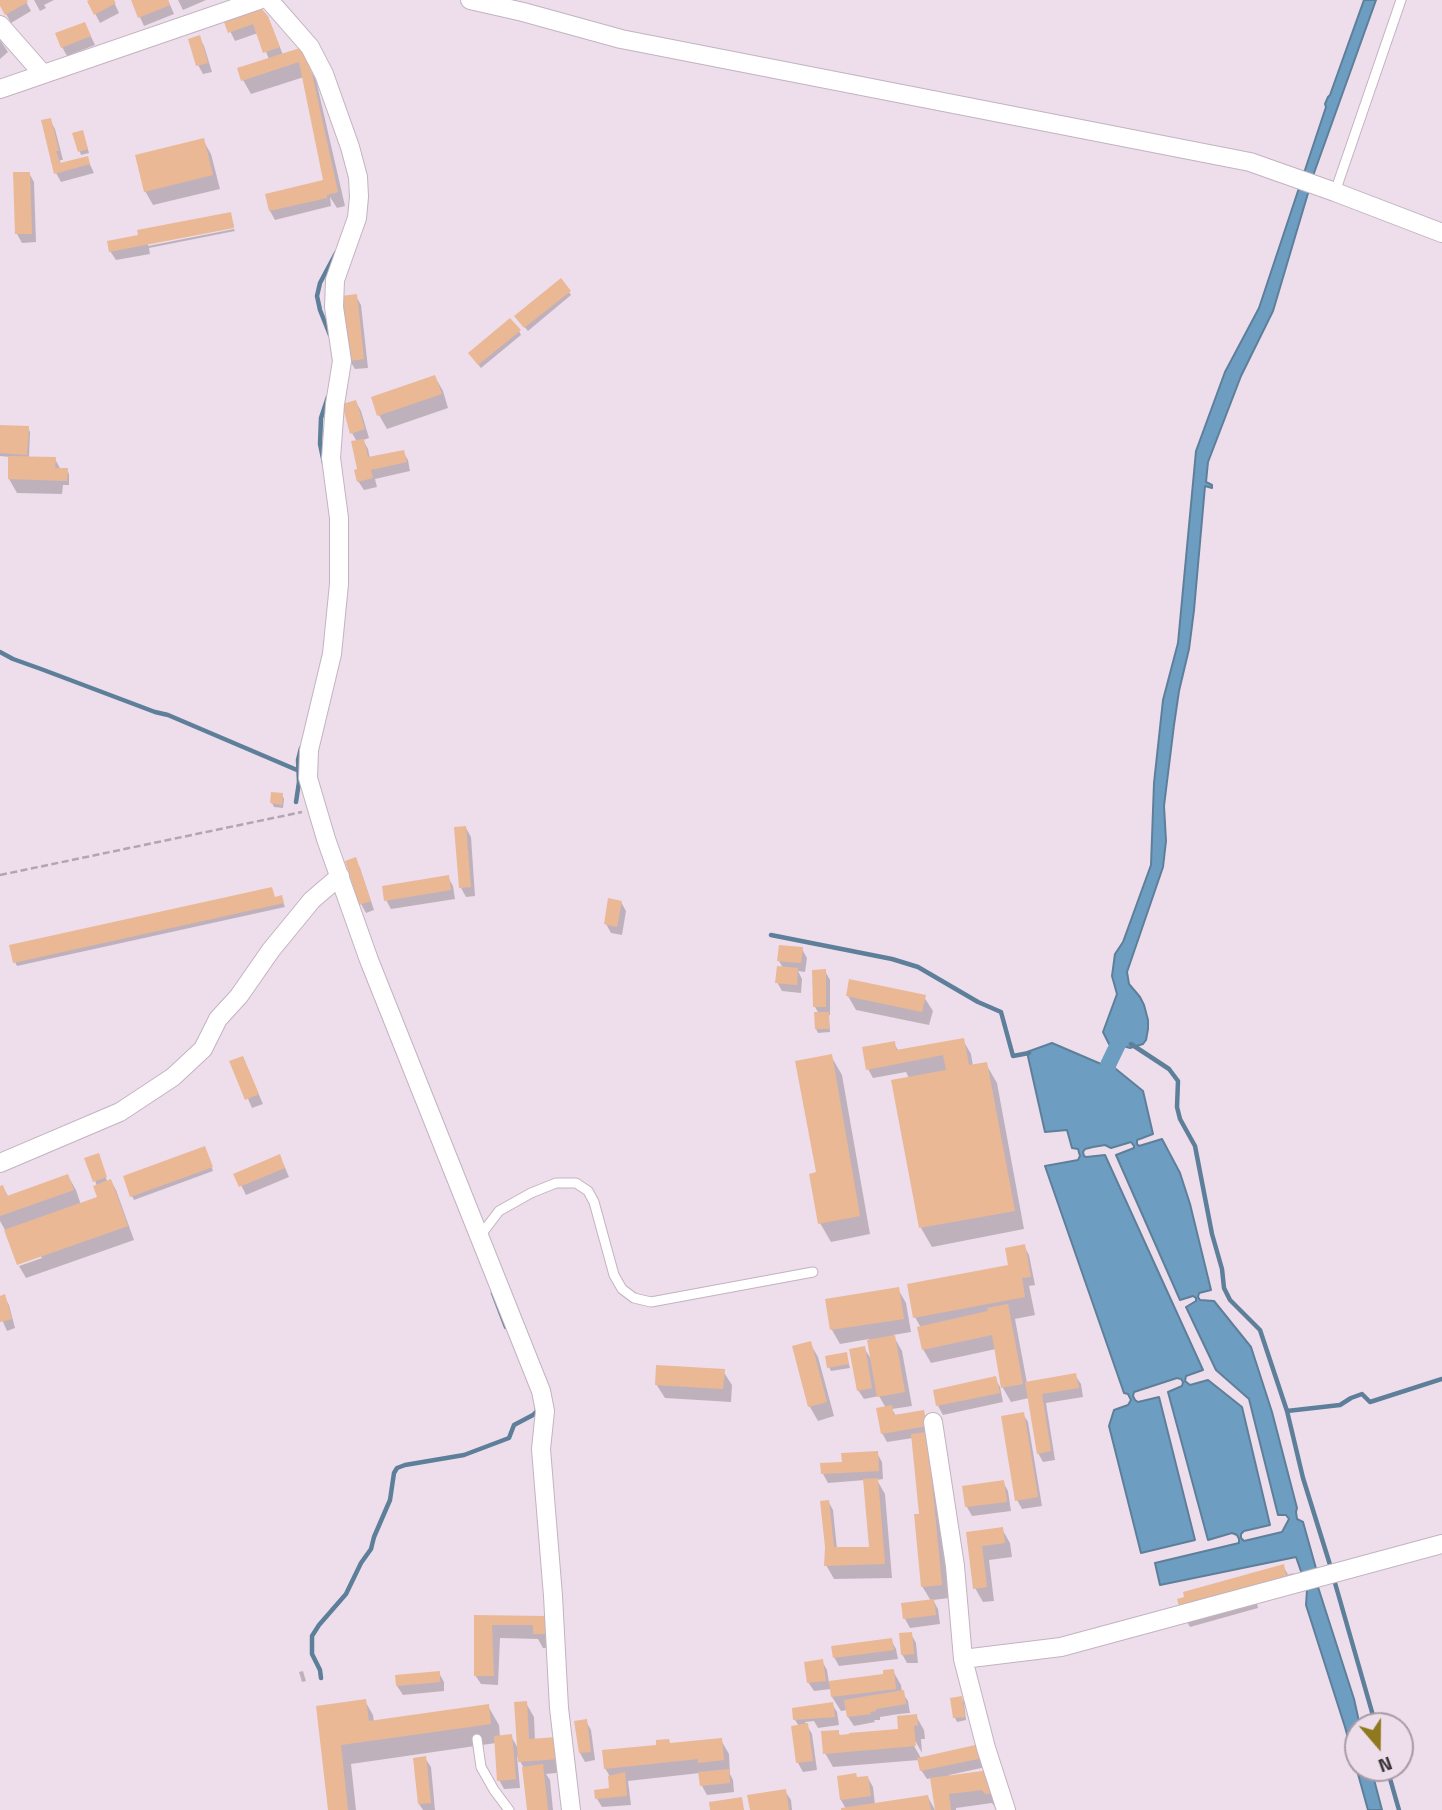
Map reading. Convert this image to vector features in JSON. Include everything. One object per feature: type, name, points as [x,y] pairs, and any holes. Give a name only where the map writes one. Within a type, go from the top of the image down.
[{"type":"street","points":[[0,89],[259,0]]},
{"type":"street","points":[[269,0],[310,47],[324,74],[358,177],[357,218],[335,280],[334,307],[342,361],[335,404],[331,458],[339,518],[339,584],[332,654],[309,750],[308,778],[369,960],[541,1391],[545,1411],[541,1449],[559,1708],[571,1810]]},
{"type":"street","points":[[470,0],[621,39],[1250,162],[1442,233]]},
{"type":"street","points":[[0,25],[43,74]]},
{"type":"street","points":[[0,1163],[120,1112],[173,1077],[203,1049],[218,1020],[312,900],[340,876]]},
{"type":"street","points":[[933,1422],[954,1566],[963,1659],[986,1748],[1006,1810]]},
{"type":"street","points":[[963,1659],[1061,1647],[1442,1544]]},
{"type":"lane","points":[[1335,192],[1401,0]]},
{"type":"lane","points":[[480,1236],[499,1211],[531,1193],[555,1183],[576,1183],[589,1191],[614,1275],[622,1289],[634,1298],[652,1301],[813,1272]]},
{"type":"lane","points":[[477,1739],[481,1767],[509,1810]]},
{"type":"path","points":[[0,875],[286,816],[317,807]]},
{"type":"water","points":[[1364,0],[1376,0],[1314,173],[1273,311],[1241,376],[1208,462],[1206,482],[1212,485],[1212,488],[1205,486],[1189,649],[1174,725],[1164,806],[1166,841],[1163,867],[1127,972],[1129,984],[1144,1005],[1148,1029],[1143,1044],[1130,1048],[1109,1044],[1103,1032],[1117,994],[1112,976],[1115,954],[1123,942],[1151,865],[1154,783],[1163,700],[1178,643],[1196,451],[1225,372],[1259,308],[1325,104]]},
{"type":"water","points":[[1052,1043],[1101,1064],[1106,1061],[1143,1091],[1153,1134],[1137,1140],[1137,1144],[1139,1146],[1162,1139],[1180,1173],[1211,1290],[1199,1293],[1198,1297],[1200,1300],[1214,1301],[1251,1347],[1272,1412],[1297,1508],[1297,1519],[1303,1522],[1317,1572],[1303,1577],[1296,1557],[1160,1585],[1155,1563],[1239,1543],[1237,1535],[1232,1533],[1208,1540],[1168,1392],[1182,1386],[1183,1382],[1177,1378],[1134,1392],[1133,1396],[1138,1402],[1159,1397],[1195,1540],[1141,1553],[1109,1426],[1114,1410],[1128,1405],[1131,1400],[1128,1394],[1124,1393],[1045,1166],[1078,1160],[1080,1156],[1078,1149],[1072,1148],[1067,1130],[1045,1132],[1027,1052]],"holes":[[[1131,1142],[1134,1146],[1116,1155],[1180,1300],[1193,1296],[1196,1298],[1196,1301],[1186,1307],[1216,1370],[1249,1399],[1278,1515],[1286,1515],[1289,1519],[1282,1532],[1244,1541],[1241,1538],[1244,1531],[1270,1525],[1242,1407],[1208,1380],[1190,1385],[1185,1381],[1186,1376],[1203,1370],[1105,1155],[1086,1157],[1083,1152],[1085,1149],[1105,1145],[1111,1148]]]},
{"type":"water","points":[[1318,1587],[1354,1699],[1357,1712],[1344,1712],[1344,1724],[1306,1605],[1307,1590]]},
{"type":"water","points":[[1360,1782],[1375,1782],[1382,1810],[1368,1810]]},
{"type":"building","points":[[0,0],[27,0],[28,2],[5,15]]},
{"type":"building","points":[[114,0],[116,3],[94,15],[87,1]]},
{"type":"building","points":[[131,0],[168,0],[170,5],[138,18]]},
{"type":"building","points":[[261,8],[268,16],[280,47],[263,53],[253,24],[228,33],[224,22]]},
{"type":"building","points":[[85,22],[91,36],[61,48],[55,33]]},
{"type":"building","points":[[200,35],[208,63],[196,66],[188,39]]},
{"type":"building","points":[[300,48],[313,78],[338,192],[327,195],[327,198],[269,211],[265,194],[323,180],[299,62],[241,81],[237,68]]},
{"type":"building","points":[[51,118],[60,163],[88,156],[90,164],[54,174],[41,120]]},
{"type":"building","points":[[83,130],[88,149],[78,152],[72,133]]},
{"type":"building","points":[[204,138],[213,175],[144,192],[135,155]]},
{"type":"building","points":[[13,172],[30,172],[32,234],[15,234]]},
{"type":"building","points":[[231,212],[234,228],[109,252],[107,241],[138,235],[137,230]]},
{"type":"building","points":[[561,278],[571,291],[524,328],[514,316]]},
{"type":"building","points":[[357,294],[364,359],[349,361],[341,296]]},
{"type":"building","points":[[510,318],[521,330],[478,365],[468,353]]},
{"type":"building","points":[[435,375],[442,394],[377,416],[371,397]]},
{"type":"building","points":[[356,400],[365,429],[350,434],[342,404]]},
{"type":"building","points":[[0,425],[29,426],[27,455],[0,453]]},
{"type":"building","points":[[364,439],[368,457],[404,450],[407,462],[371,470],[373,478],[357,482],[351,441]]},
{"type":"building","points":[[8,456],[56,457],[55,468],[68,468],[67,481],[8,479]]},
{"type":"building","points":[[271,792],[283,793],[282,805],[270,803]]},
{"type":"building","points":[[466,826],[471,887],[459,888],[454,827]]},
{"type":"building","points":[[356,857],[371,901],[359,905],[345,861]]},
{"type":"building","points":[[449,875],[451,890],[384,901],[382,886]]},
{"type":"building","points":[[272,887],[275,897],[282,895],[284,903],[13,963],[9,945]]},
{"type":"building","points":[[608,898],[622,901],[617,927],[604,924]]},
{"type":"building","points":[[779,945],[803,947],[801,963],[777,961]]},
{"type":"building","points":[[777,966],[798,968],[797,985],[775,983]]},
{"type":"building","points":[[826,969],[826,1007],[813,1007],[812,970]]},
{"type":"building","points":[[849,979],[926,995],[922,1012],[846,996]]},
{"type":"building","points":[[814,1012],[829,1012],[829,1029],[815,1029]]},
{"type":"building","points":[[964,1038],[969,1065],[987,1062],[1015,1211],[919,1228],[891,1080],[946,1070],[943,1055],[866,1070],[862,1047],[895,1041],[896,1050]]},
{"type":"building","points":[[832,1054],[860,1216],[818,1224],[809,1174],[816,1172],[795,1061]]},
{"type":"building","points":[[243,1056],[259,1094],[245,1100],[229,1061]]},
{"type":"building","points":[[205,1146],[213,1167],[130,1197],[123,1176]]},
{"type":"building","points":[[99,1153],[107,1177],[93,1182],[84,1158]]},
{"type":"building","points":[[280,1154],[285,1168],[239,1187],[233,1174]]},
{"type":"building","points":[[68,1174],[74,1190],[0,1216],[0,1186],[3,1185],[7,1196]]},
{"type":"building","points":[[111,1179],[128,1226],[17,1265],[4,1230],[97,1197],[93,1186]]},
{"type":"building","points":[[1025,1244],[1031,1277],[1022,1278],[1025,1297],[913,1318],[907,1284],[1008,1265],[1005,1248]]},
{"type":"building","points":[[899,1287],[904,1319],[830,1330],[825,1299]]},
{"type":"building","points":[[5,1294],[12,1319],[0,1322],[0,1296]]},
{"type":"building","points":[[1008,1304],[1023,1384],[1001,1388],[992,1335],[922,1350],[917,1327]]},
{"type":"building","points":[[895,1335],[905,1392],[877,1397],[867,1340]]},
{"type":"building","points":[[811,1341],[827,1402],[808,1407],[792,1346]]},
{"type":"building","points":[[865,1346],[872,1388],[857,1391],[849,1349]]},
{"type":"building","points":[[847,1352],[849,1364],[827,1368],[825,1356]]},
{"type":"building","points":[[656,1365],[725,1369],[723,1389],[655,1385]]},
{"type":"building","points":[[1076,1373],[1079,1388],[1042,1394],[1051,1451],[1037,1454],[1025,1382]]},
{"type":"building","points":[[996,1376],[1000,1393],[936,1406],[933,1390]]},
{"type":"building","points":[[892,1405],[894,1415],[924,1410],[927,1426],[881,1434],[876,1408]]},
{"type":"building","points":[[1024,1412],[1038,1497],[1015,1501],[1001,1416]]},
{"type":"building","points":[[927,1432],[942,1585],[921,1587],[914,1514],[919,1514],[911,1434]]},
{"type":"building","points":[[878,1451],[879,1471],[821,1474],[820,1463],[842,1462],[841,1453]]},
{"type":"building","points":[[878,1478],[885,1564],[824,1566],[825,1547],[820,1501],[829,1500],[834,1547],[869,1547],[863,1479]]},
{"type":"building","points":[[1004,1480],[1007,1502],[965,1507],[962,1486]]},
{"type":"building","points":[[1003,1527],[1005,1543],[982,1546],[987,1587],[973,1589],[966,1532]]},
{"type":"building","points":[[1284,1564],[1286,1575],[1293,1573],[1296,1582],[1181,1613],[1177,1599],[1184,1597],[1183,1592]]},
{"type":"building","points":[[934,1599],[936,1615],[903,1619],[901,1603]]},
{"type":"building","points":[[474,1615],[546,1616],[546,1634],[533,1634],[533,1625],[492,1625],[494,1676],[474,1676]]},
{"type":"building","points":[[912,1632],[914,1654],[901,1655],[899,1633]]},
{"type":"building","points":[[892,1638],[894,1650],[833,1658],[831,1646]]},
{"type":"building","points":[[823,1659],[826,1681],[807,1683],[804,1662]]},
{"type":"building","points":[[894,1669],[896,1689],[831,1697],[829,1681],[883,1674],[883,1670]]},
{"type":"building","points":[[440,1671],[440,1682],[396,1686],[395,1675]]},
{"type":"building","points":[[904,1690],[906,1704],[876,1709],[870,1712],[871,1714],[847,1717],[844,1700]]},
{"type":"building","points":[[962,1696],[965,1717],[953,1718],[950,1698]]},
{"type":"building","points":[[366,1699],[369,1721],[489,1704],[491,1724],[341,1745],[348,1810],[328,1810],[316,1706]]},
{"type":"building","points":[[527,1701],[529,1739],[557,1737],[559,1759],[518,1762],[514,1702]]},
{"type":"building","points":[[833,1702],[835,1717],[793,1720],[792,1708]]},
{"type":"building","points":[[917,1714],[918,1725],[914,1726],[916,1746],[823,1754],[821,1731],[839,1730],[839,1735],[898,1729],[897,1716]]},
{"type":"building","points":[[587,1719],[591,1752],[579,1753],[574,1721]]},
{"type":"building","points":[[808,1723],[813,1761],[796,1763],[791,1726]]},
{"type":"building","points":[[512,1734],[516,1779],[497,1781],[494,1736]]},
{"type":"building","points":[[722,1738],[724,1760],[698,1763],[698,1759],[604,1769],[602,1750],[656,1745],[656,1740],[669,1739],[670,1743]]},
{"type":"building","points":[[980,1744],[983,1758],[920,1771],[917,1758]]},
{"type":"building","points":[[426,1756],[431,1803],[418,1804],[413,1758]]},
{"type":"building","points":[[543,1764],[548,1810],[527,1810],[522,1767]]},
{"type":"building","points":[[729,1769],[730,1783],[700,1786],[698,1772]]},
{"type":"building","points":[[990,1770],[995,1793],[985,1794],[982,1790],[949,1794],[951,1810],[935,1810],[930,1778]]},
{"type":"building","points":[[625,1772],[627,1796],[595,1799],[594,1790],[609,1788],[608,1776]]},
{"type":"building","points":[[856,1773],[857,1777],[868,1776],[871,1796],[840,1800],[837,1776]]},
{"type":"building","points":[[786,1789],[789,1810],[750,1810],[747,1795]]},
{"type":"building","points":[[928,1795],[931,1810],[841,1810],[841,1808]]},
{"type":"building","points":[[742,1797],[744,1810],[710,1810],[709,1802]]},
{"type":"waterway","points":[[330,335],[317,296],[320,283],[336,253]]},
{"type":"waterway","points":[[324,463],[320,444],[321,418],[328,397]]},
{"type":"waterway","points":[[0,652],[168,715],[297,770]]},
{"type":"waterway","points":[[296,802],[301,748]]},
{"type":"waterway","points":[[771,935],[892,959],[918,967],[978,1002],[1001,1012],[1013,1056],[1029,1053]]},
{"type":"waterway","points":[[1108,1081],[1108,1065],[1121,1038],[1123,1026]]},
{"type":"waterway","points":[[1131,1044],[1169,1069],[1178,1081],[1177,1107],[1180,1119],[1195,1146],[1224,1288],[1230,1300],[1260,1330],[1287,1411],[1303,1478],[1331,1568]]},
{"type":"waterway","points":[[493,1293],[506,1327]]},
{"type":"waterway","points":[[1287,1411],[1340,1405],[1362,1394],[1370,1402],[1442,1379]]},
{"type":"waterway","points":[[321,1678],[312,1654],[312,1636],[346,1594],[371,1549],[390,1500],[397,1468],[464,1455],[509,1438],[514,1425],[533,1415],[537,1407]]},
{"type":"waterway","points":[[1333,1576],[1372,1712]]},
{"type":"waterway","points":[[1391,1782],[1399,1810]]}]
